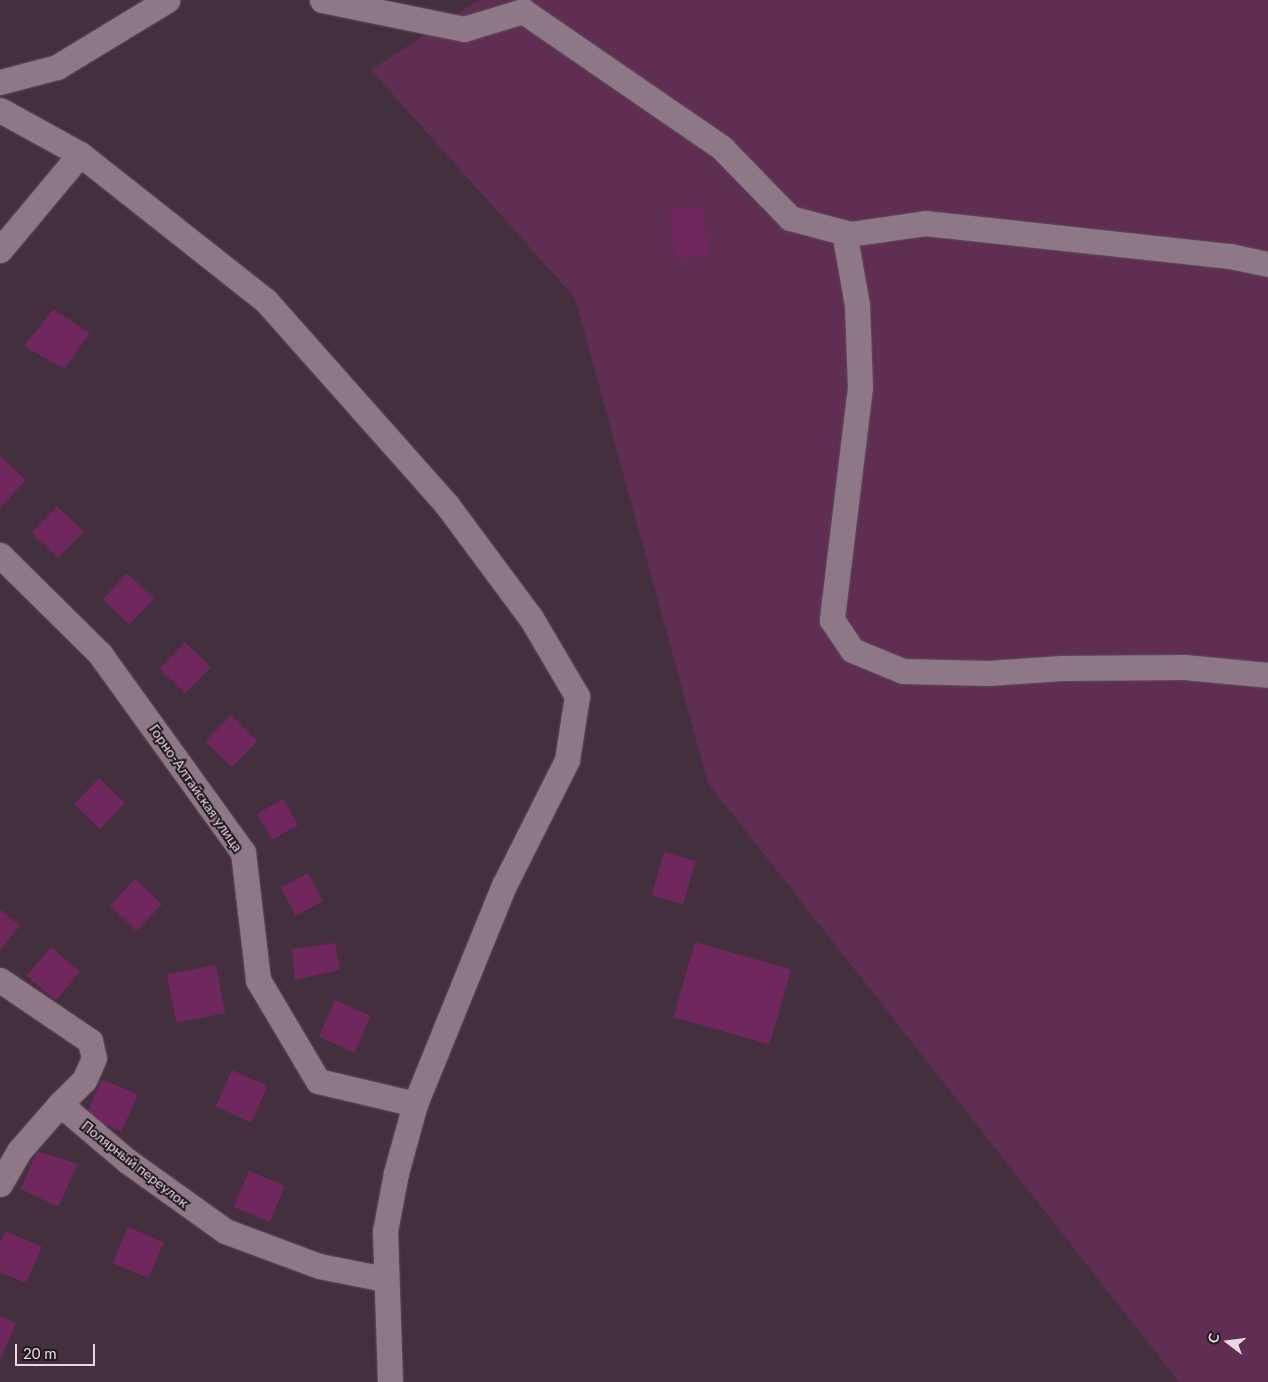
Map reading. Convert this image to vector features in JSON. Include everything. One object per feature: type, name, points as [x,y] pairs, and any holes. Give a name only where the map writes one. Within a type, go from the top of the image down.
[{"type":"street","points":[[0,82],[57,66],[167,0]]},
{"type":"street","points":[[322,0],[464,29],[531,5],[722,148],[790,218],[850,234],[925,224],[1230,256],[1268,264]]},
{"type":"street","points":[[0,110],[80,154],[266,302],[447,505],[531,618],[577,696],[567,760],[504,885],[415,1104],[396,1172],[385,1231],[385,1279],[390,1382]]},
{"type":"street","points":[[0,250],[80,154]]},
{"type":"street","points":[[850,234],[846,243],[857,305],[860,387],[832,620],[852,650],[904,671],[988,673],[1062,668],[1184,667],[1268,675]]},
{"type":"street","name":"Горно-Алтайская улица","points":[[0,555],[100,654],[243,852],[258,980],[318,1081],[415,1104]]},
{"type":"street","points":[[0,980],[90,1041],[94,1058],[84,1080],[19,1151],[0,1184]]},
{"type":"street","name":"Полярный переулок","points":[[60,1104],[126,1160],[225,1230],[319,1266],[385,1279]]},
{"type":"shaded area","points":[[478,0],[1268,0],[1268,1382],[1179,1382],[708,783],[575,298],[371,70]]},
{"type":"building","points":[[703,206],[709,256],[675,260],[669,210]]},
{"type":"building","points":[[53,309],[90,333],[64,369],[24,346]]},
{"type":"building","points":[[0,456],[26,480],[0,508]]},
{"type":"building","points":[[57,506],[84,532],[58,558],[31,533]]},
{"type":"building","points":[[127,573],[154,598],[130,625],[102,599]]},
{"type":"building","points":[[185,642],[211,667],[185,694],[159,669]]},
{"type":"building","points":[[231,715],[258,741],[232,767],[205,742]]},
{"type":"building","points":[[99,778],[125,803],[100,829],[74,804]]},
{"type":"building","points":[[283,799],[298,825],[272,840],[257,814]]},
{"type":"building","points":[[664,852],[696,861],[683,904],[652,895]]},
{"type":"building","points":[[308,873],[323,901],[296,916],[281,888]]},
{"type":"building","points":[[135,879],[162,904],[137,931],[110,906]]},
{"type":"building","points":[[0,909],[20,926],[0,950]]},
{"type":"building","points":[[695,942],[791,970],[770,1045],[674,1017]]},
{"type":"building","points":[[335,943],[340,970],[295,980],[292,949]]},
{"type":"building","points":[[51,947],[80,971],[56,1001],[27,976]]},
{"type":"building","points":[[216,965],[225,1013],[176,1023],[167,975]]},
{"type":"building","points":[[335,1000],[371,1016],[354,1052],[319,1037]]},
{"type":"building","points":[[232,1070],[268,1086],[251,1122],[216,1107]]},
{"type":"building","points":[[102,1079],[138,1095],[121,1131],[86,1116]]},
{"type":"building","points":[[37,1151],[78,1164],[58,1207],[21,1189]]},
{"type":"building","points":[[249,1171],[285,1186],[270,1222],[234,1207]]},
{"type":"building","points":[[128,1227],[164,1242],[149,1278],[113,1263]]},
{"type":"building","points":[[5,1231],[42,1247],[26,1283],[0,1272],[0,1243]]},
{"type":"building","points":[[0,1316],[16,1323],[0,1360]]}]
